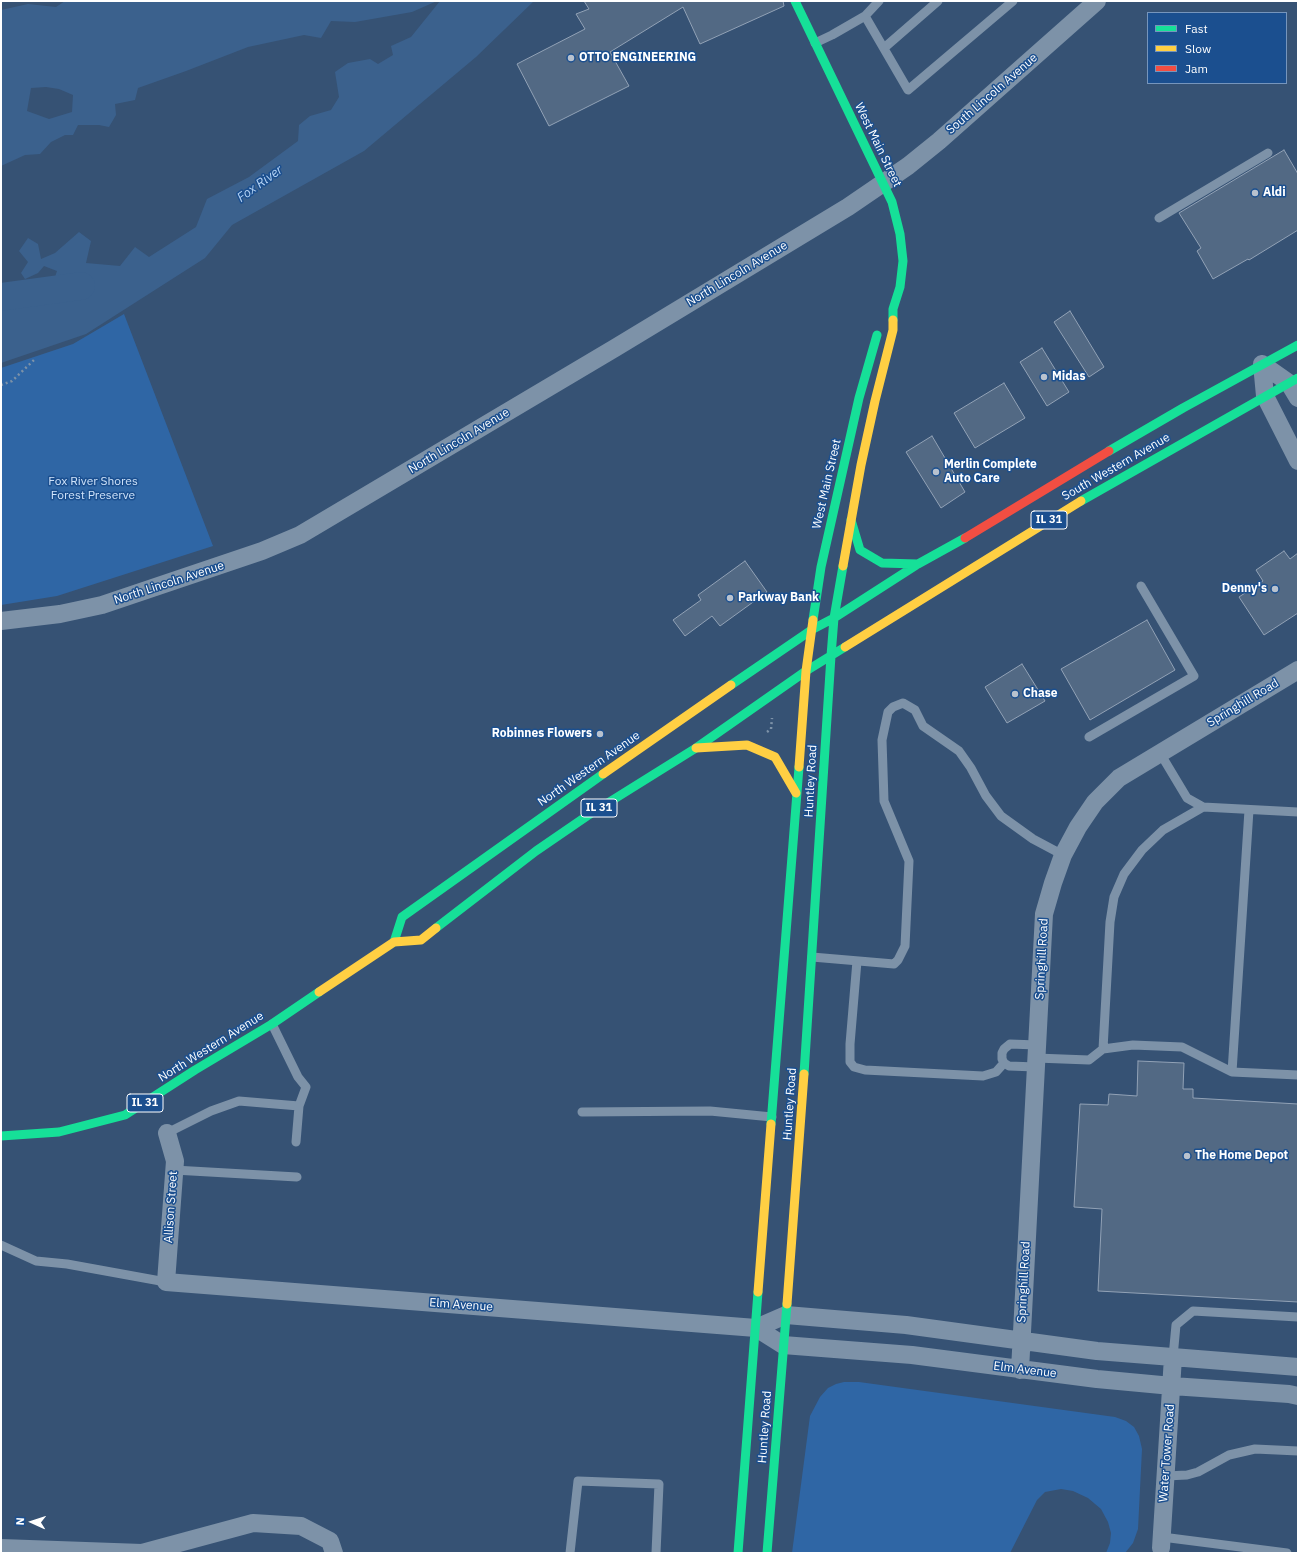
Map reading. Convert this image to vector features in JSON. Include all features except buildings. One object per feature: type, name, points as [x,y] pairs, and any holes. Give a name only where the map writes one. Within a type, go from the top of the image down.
[{"type":"street","name":"West Main Street","points":[[795,1],[892,202],[900,234],[902,253],[900,287],[893,309],[893,330],[874,402],[851,520],[834,618],[831,656]]},
{"type":"street","name":"South Lincoln Avenue","points":[[883,183],[908,166],[944,136],[1097,1]]},
{"type":"street","name":"North Lincoln Avenue","points":[[1,621],[60,614],[102,605],[262,551],[300,535],[616,348],[848,207],[883,183]]},
{"type":"street","name":"West Main Street","points":[[806,671],[821,567],[858,398],[881,324],[893,309]]},
{"type":"street","name":"South Western Avenue","points":[[813,629],[834,618],[918,564],[991,523],[1183,408],[1298,345]]},
{"type":"street","points":[[1262,364],[1294,380],[1298,398]]},
{"type":"street","points":[[1262,364],[1264,396],[1298,460]]},
{"type":"street","name":"South Western Avenue","points":[[806,671],[1056,516],[1294,380]]},
{"type":"street","points":[[851,520],[860,550],[882,563],[918,564]]},
{"type":"street","name":"North Western Avenue","points":[[394,942],[402,917],[666,729],[813,629]]},
{"type":"street","name":"Huntley Road","points":[[767,1553],[812,957],[831,656]]},
{"type":"street","name":"Springhill Road","points":[[1020,1370],[1044,914],[1053,882],[1063,855],[1078,827],[1095,802],[1119,778],[1298,670]]},
{"type":"street","name":"North Western Avenue","points":[[1,1136],[59,1132],[125,1115],[195,1070],[272,1024],[394,942],[421,940],[536,851],[587,816],[696,748],[806,671]]},
{"type":"street","name":"Huntley Road","points":[[738,1553],[773,1117],[806,671]]},
{"type":"street","points":[[696,748],[747,745],[775,757],[796,793]]},
{"type":"street","name":"Allison Street","points":[[166,1282],[175,1161],[167,1133]]},
{"type":"street","name":"Elm Avenue","points":[[166,1282],[756,1328],[783,1345],[912,1355],[1020,1370],[1172,1386],[1288,1394],[1298,1396]]},
{"type":"street","name":"Elm Avenue","points":[[756,1328],[786,1315],[906,1325],[1097,1351],[1298,1367]]},
{"type":"street","name":"Water Tower Road","points":[[1161,1543],[1173,1357]]},
{"type":"street","points":[[1,1548],[142,1553],[253,1523],[300,1526],[330,1541],[334,1553]]},
{"type":"lane","points":[[815,43],[865,16],[879,1]]},
{"type":"lane","points":[[884,48],[938,1]]},
{"type":"lane","points":[[865,16],[908,90],[1013,1]]},
{"type":"lane","points":[[1158,218],[1268,153]]},
{"type":"lane","points":[[1089,737],[1194,676],[1141,586]]},
{"type":"lane","points":[[812,957],[894,964],[898,960],[905,946],[909,861],[884,802],[882,740],[888,712],[893,707],[903,703],[915,710],[923,726],[959,751],[971,768],[986,796],[1001,816],[1033,839],[1063,855]]},
{"type":"lane","points":[[1160,752],[1187,798],[1204,807],[1298,812]]},
{"type":"lane","points":[[1103,1049],[1110,922],[1114,897],[1124,874],[1142,850],[1163,830],[1204,807]]},
{"type":"lane","points":[[1232,1072],[1249,810]]},
{"type":"lane","points":[[857,961],[850,1044],[850,1062],[854,1067],[865,1070],[983,1076],[996,1072],[1004,1063]]},
{"type":"lane","points":[[272,1024],[298,1076],[306,1087],[299,1106],[296,1142]]},
{"type":"lane","points":[[1036,1057],[1010,1044],[1007,1045],[1002,1053],[1004,1063],[1009,1066],[1036,1057],[1089,1060],[1103,1049],[1133,1045],[1182,1047],[1232,1072],[1298,1075]]},
{"type":"lane","points":[[167,1133],[211,1111],[239,1101],[299,1106]]},
{"type":"lane","points":[[582,1112],[710,1111],[773,1117]]},
{"type":"lane","points":[[174,1170],[296,1177]]},
{"type":"lane","points":[[1,1246],[36,1261],[67,1264],[166,1282]]},
{"type":"lane","points":[[1173,1357],[1176,1325],[1192,1311],[1298,1316]]},
{"type":"lane","points":[[1166,1476],[1186,1475],[1198,1472],[1229,1455],[1255,1449],[1298,1451]]},
{"type":"lane","points":[[570,1553],[578,1481],[659,1484],[656,1553]]},
{"type":"lane","points":[[1161,1543],[1287,1553]]},
{"type":"path","points":[[1,385],[12,381],[34,360]]},
{"type":"path","points":[[766,732],[773,729],[772,717]]},
{"type":"green space","name":"Fox River Shores Forest Preserve","points":[[124,314],[213,546],[57,596],[1,605],[1,368],[73,344]]},
{"type":"green space","points":[[844,1382],[859,1382],[1115,1417],[1126,1421],[1134,1427],[1139,1436],[1142,1449],[1138,1529],[1133,1543],[1125,1553],[1106,1553],[1110,1543],[1111,1533],[1108,1522],[1101,1509],[1088,1498],[1073,1491],[1061,1489],[1045,1492],[1037,1500],[1010,1553],[792,1553],[810,1416],[820,1397],[828,1388]]},
{"type":"water","points":[[65,1],[437,1],[412,12],[355,22],[331,21],[321,38],[304,35],[248,47],[138,88],[135,100],[115,104],[116,115],[109,127],[99,125],[78,125],[73,135],[65,135],[51,142],[40,154],[25,155],[1,166],[1,10],[28,4],[56,7]],"holes":[[[46,87],[59,89],[73,95],[72,112],[49,119],[27,111],[31,88]]]},
{"type":"water","points":[[440,1],[534,1],[476,57],[364,151],[232,225],[205,258],[86,334],[1,363],[1,290],[15,288],[16,300],[31,294],[39,294],[53,283],[57,271],[44,266],[38,273],[25,279],[21,273],[28,262],[19,251],[28,238],[38,244],[41,259],[55,253],[79,232],[91,241],[86,263],[120,266],[135,247],[149,257],[196,227],[207,199],[249,177],[298,141],[299,125],[310,116],[331,110],[339,97],[335,72],[348,63],[370,59],[378,64],[393,55],[391,46],[411,37]]},
{"type":"waterway","name":"Fox River","points":[[1,297],[81,286]]},
{"type":"traffic: fast","points":[[795,1],[892,202],[900,234],[903,261],[900,287],[893,309],[893,320]]},
{"type":"traffic: fast","points":[[813,620],[821,567],[859,398],[877,335]]},
{"type":"traffic: fast","points":[[1109,451],[1183,408],[1298,345]]},
{"type":"traffic: fast","points":[[1081,501],[1298,378]]},
{"type":"traffic: fast","points":[[851,520],[860,550],[882,563],[918,564]]},
{"type":"traffic: fast","points":[[731,685],[813,629],[834,618],[918,564],[965,538]]},
{"type":"traffic: fast","points":[[804,1074],[831,656],[834,618],[843,566]]},
{"type":"traffic: fast","points":[[436,928],[536,851],[587,816],[696,748],[806,671],[845,647]]},
{"type":"traffic: fast","points":[[771,1124],[799,767]]},
{"type":"traffic: fast","points":[[394,942],[402,917],[603,774]]},
{"type":"traffic: fast","points":[[1,1136],[59,1132],[125,1115],[195,1070],[272,1024],[319,992]]},
{"type":"traffic: fast","points":[[738,1553],[758,1292]]},
{"type":"traffic: fast","points":[[767,1553],[787,1304]]},
{"type":"traffic: slow","points":[[843,566],[861,465],[893,330],[893,320]]},
{"type":"traffic: slow","points":[[845,647],[1081,501]]},
{"type":"traffic: slow","points":[[799,767],[806,671],[813,620]]},
{"type":"traffic: slow","points":[[603,774],[731,685]]},
{"type":"traffic: slow","points":[[696,748],[747,745],[775,757],[796,793]]},
{"type":"traffic: slow","points":[[319,992],[394,942],[421,940],[436,928]]},
{"type":"traffic: slow","points":[[787,1304],[804,1074]]},
{"type":"traffic: slow","points":[[758,1292],[771,1124]]},
{"type":"traffic: jam","points":[[965,538],[1109,451]]},
{"type":"place","name":"OTTO ENGINEERING","points":[[571,58]]},
{"type":"place","name":"Aldi","points":[[1255,193]]},
{"type":"place","name":"Midas","points":[[1044,377]]},
{"type":"place","name":"Merlin Complete Auto Care","points":[[936,472]]},
{"type":"place","name":"Denny's","points":[[1275,589]]},
{"type":"place","name":"Parkway Bank","points":[[730,598]]},
{"type":"place","name":"Chase","points":[[1015,694]]},
{"type":"place","name":"Robinnes Flowers","points":[[600,734]]},
{"type":"place","name":"The Home Depot","points":[[1187,1156]]}]
